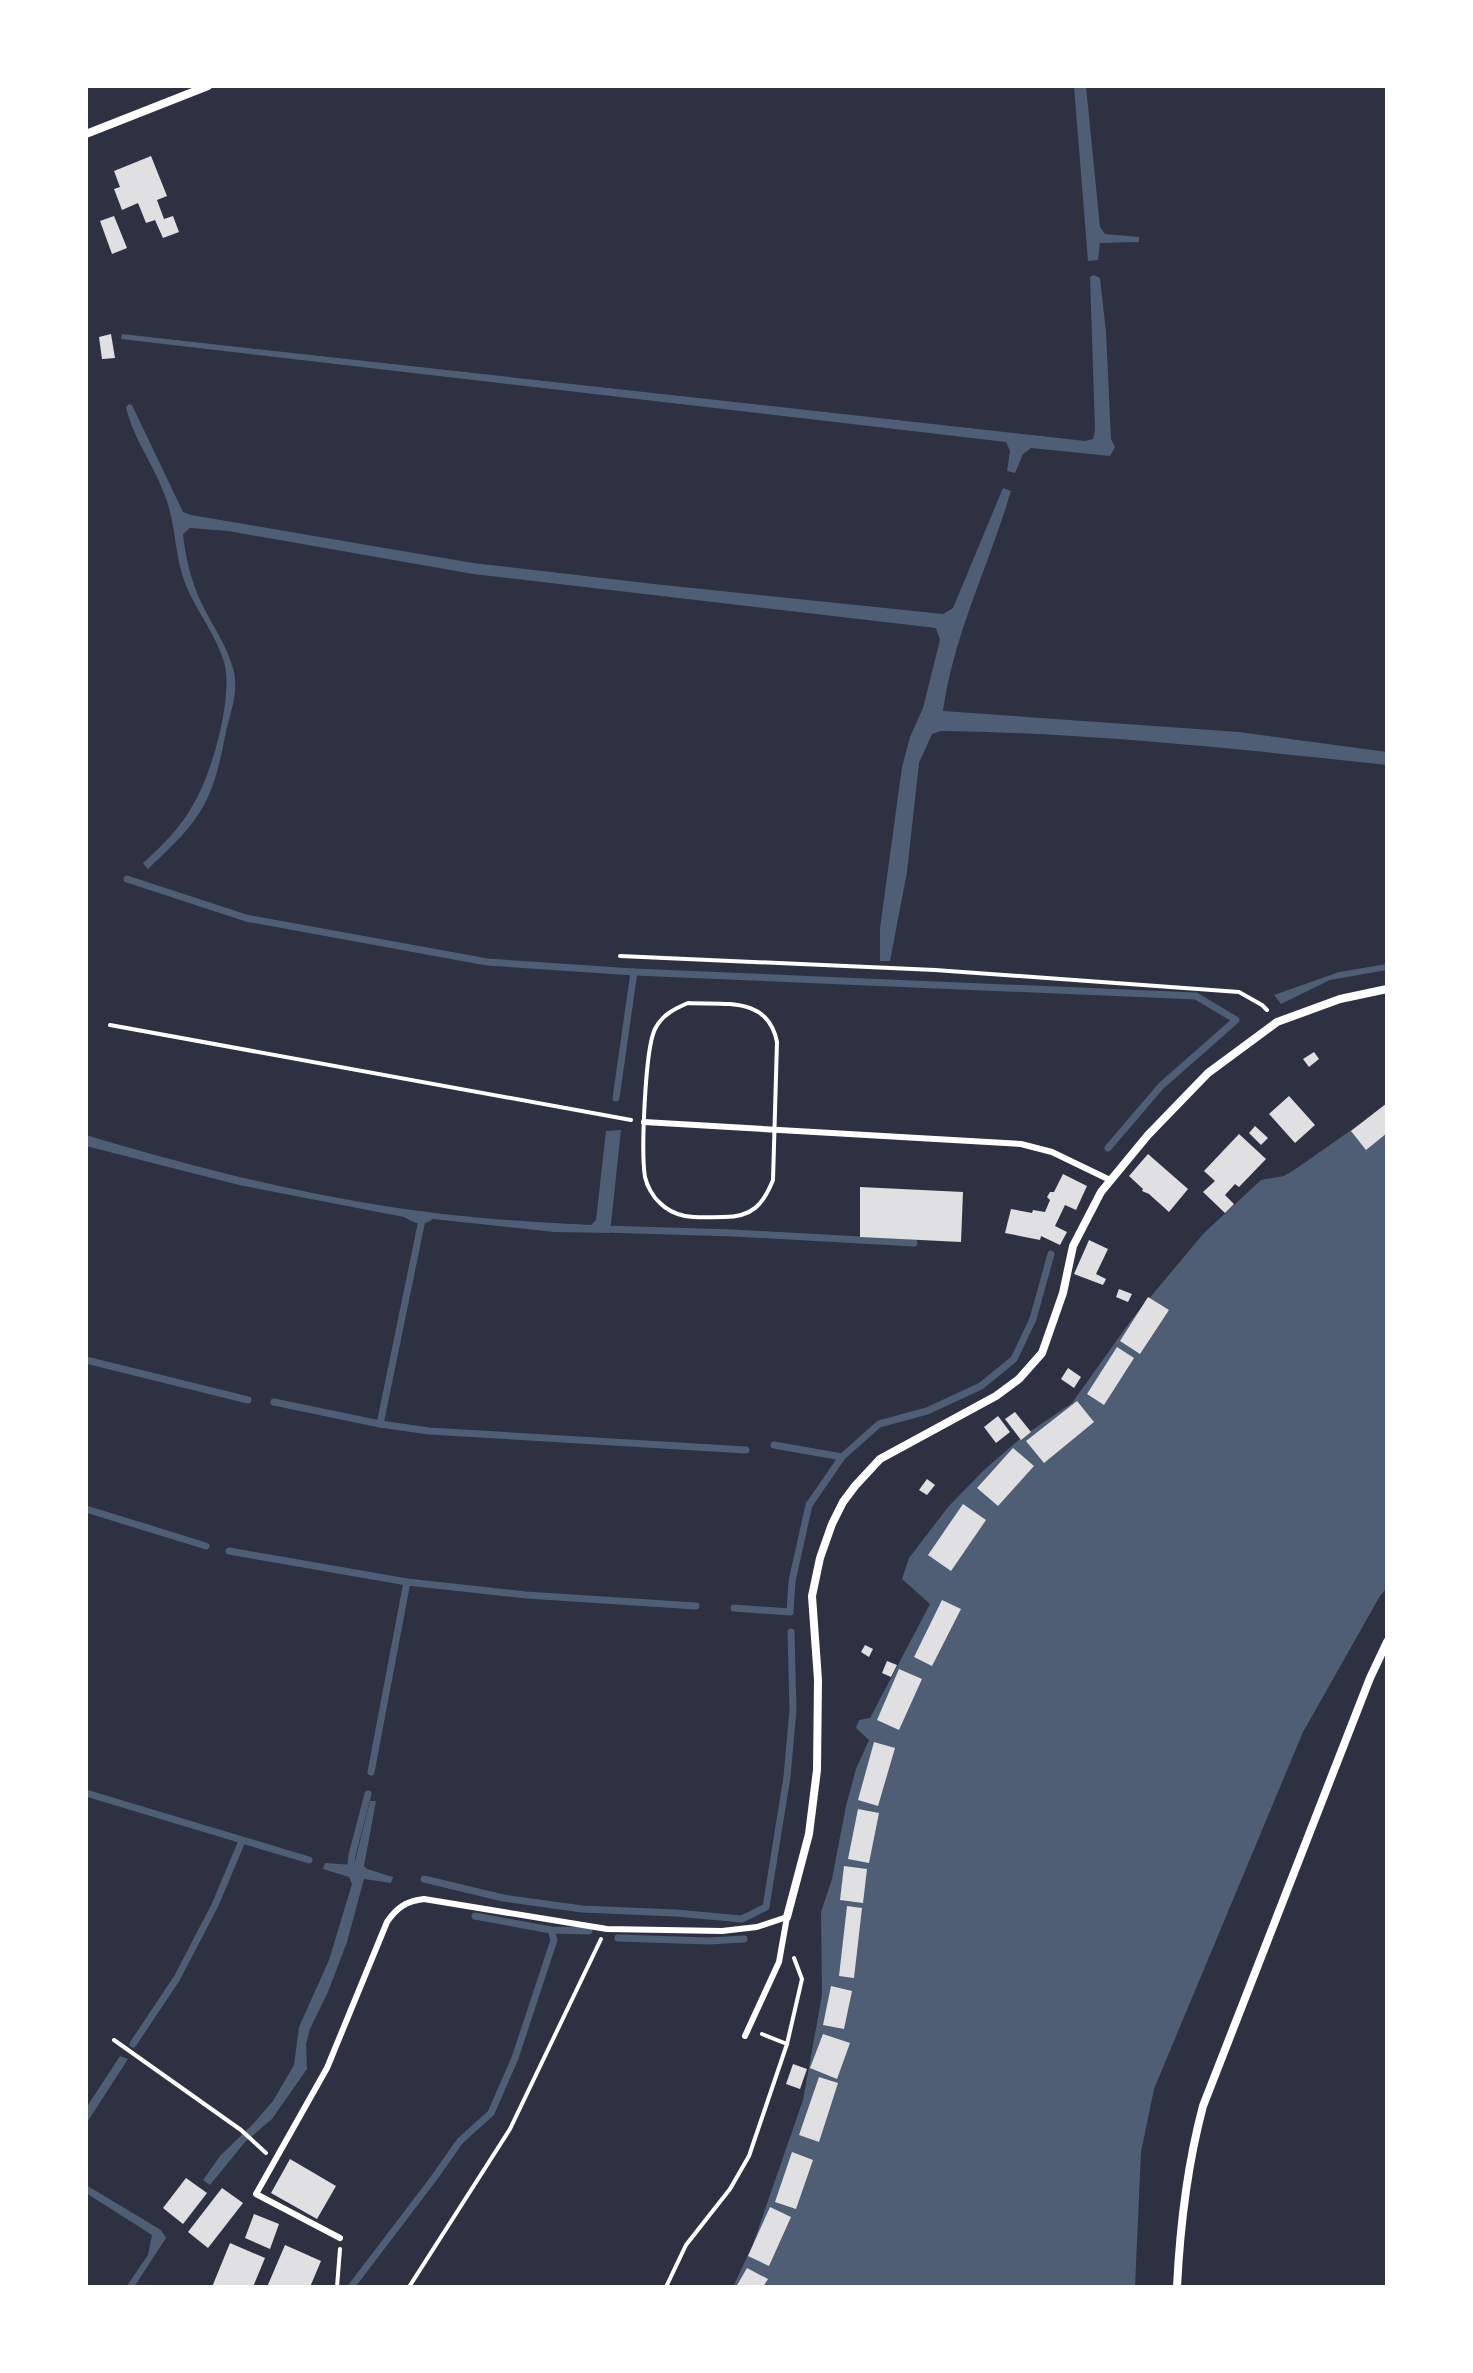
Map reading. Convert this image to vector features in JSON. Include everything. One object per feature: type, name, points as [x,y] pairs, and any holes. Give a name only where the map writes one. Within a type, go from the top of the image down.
[{"type":"street","points":[[86,134],[208,86]]},
{"type":"street","points":[[787,1917],[809,1834],[815,1783],[818,1680],[812,1596],[820,1558],[843,1502],[880,1459],[996,1396],[1019,1379],[1042,1353],[1063,1293],[1073,1246],[1101,1192],[1148,1135],[1208,1073],[1277,1022],[1340,999],[1387,989]]},
{"type":"street","points":[[1177,2287],[1180,2229],[1190,2160],[1203,2106],[1370,1678],[1387,1642]]},
{"type":"lane","points":[[644,1122],[1021,1144],[1052,1152],[1110,1180]]},
{"type":"lane","points":[[340,2238],[256,2194],[327,2068],[387,1922],[393,1912],[413,1900],[424,1899],[607,1929],[722,1931],[757,1927],[787,1917],[779,1962],[747,2032]]},
{"type":"path","points":[[620,956],[935,970],[1239,992],[1262,1005],[1277,1022]]},
{"type":"path","points":[[110,1025],[644,1122]]},
{"type":"path","points":[[409,2287],[510,2129],[607,1929]]},
{"type":"path","points":[[666,2287],[686,2245],[730,2189],[749,2156],[787,2044],[802,1979],[791,1951]]},
{"type":"path","points":[[747,2032],[787,2044]]},
{"type":"path","points":[[114,2040],[253,2140]]},
{"type":"path","points":[[337,2287],[340,2238]]},
{"type":"water","points":[[1074,86],[1086,86],[1100,227],[1105,234],[1139,237],[1139,242],[1100,243],[1098,260],[1088,261]]},
{"type":"water","points":[[1090,277],[1100,278],[1111,439],[1115,447],[1110,456],[1031,448],[1023,454],[1015,473],[1007,471],[1010,451],[1006,442],[121,339],[122,334],[1085,441],[1093,439],[1095,430]]},
{"type":"water","points":[[129,404],[183,512],[191,515],[473,563],[943,614],[953,608],[1003,488],[1011,491],[955,655],[943,711],[1239,732],[1387,752],[1387,765],[1109,738],[997,732],[941,731],[932,734],[919,763],[907,872],[890,961],[880,961],[880,928],[902,767],[910,737],[923,708],[940,640],[936,628],[473,574],[228,531],[190,528],[183,534],[189,567],[200,600],[231,662],[235,693],[219,763],[207,799],[188,828],[148,869],[143,863],[183,820],[208,773],[224,713],[226,676],[220,651],[186,585],[167,501],[133,429],[126,407]]},
{"type":"water","points":[[1387,964],[1387,970],[1330,980],[1281,1004],[1274,995],[1339,972]]},
{"type":"water","points":[[1387,1105],[1387,1588],[1303,1732],[1154,2089],[1141,2152],[1135,2287],[733,2287],[753,2244],[803,2100],[822,1995],[821,1912],[832,1879],[856,1769],[869,1740],[856,1728],[859,1720],[870,1718],[930,1604],[902,1579],[909,1558],[948,1507],[984,1470],[1022,1437],[1072,1403],[1132,1319],[1204,1233],[1261,1180],[1284,1176]]},
{"type":"water","points":[[621,1130],[610,1233],[554,1232],[433,1219],[418,1223],[404,1217],[239,1185],[86,1146],[86,1135],[252,1180],[378,1205],[441,1214],[591,1225],[596,1220],[606,1131]]},
{"type":"water","points":[[370,1801],[376,1801],[364,1866],[393,1877],[391,1883],[364,1879],[347,1942],[310,2029],[306,2044],[307,2069],[272,2119],[245,2142],[210,2185],[203,2180],[220,2156],[273,2101],[294,2065],[299,2027],[329,1960],[352,1884],[349,1877],[323,1869],[325,1863],[354,1865]]},
{"type":"water","points":[[120,2056],[128,2059],[86,2124],[86,2108]]},
{"type":"water","points":[[86,2185],[161,2230],[166,2238],[134,2287],[126,2287],[148,2255],[152,2235],[86,2193]]},
{"type":"building","points":[[151,156],[167,196],[157,200],[164,219],[173,216],[179,232],[163,238],[155,220],[146,223],[138,203],[122,210],[114,189],[120,187],[114,171]]},
{"type":"building","points":[[114,216],[127,248],[112,254],[100,221]]},
{"type":"building","points":[[111,334],[115,358],[102,359],[99,337]]},
{"type":"building","points":[[1314,1052],[1319,1059],[1309,1067],[1303,1059]]},
{"type":"building","points":[[1289,1096],[1315,1125],[1295,1143],[1269,1114]]},
{"type":"building","points":[[1387,1103],[1387,1133],[1366,1150],[1351,1131]]},
{"type":"building","points":[[1255,1126],[1268,1138],[1261,1145],[1249,1133]]},
{"type":"building","points":[[1239,1134],[1266,1159],[1239,1187],[1235,1184],[1225,1195],[1234,1204],[1225,1213],[1203,1192],[1215,1181],[1204,1171]]},
{"type":"building","points":[[1148,1154],[1188,1189],[1169,1212],[1142,1191],[1129,1176]]},
{"type":"building","points":[[1063,1174],[1087,1186],[1076,1210],[1065,1205],[1055,1226],[1067,1232],[1060,1245],[1041,1236],[1040,1240],[1005,1233],[1011,1209],[1045,1212],[1050,1200],[1047,1197],[1054,1192]]},
{"type":"building","points":[[860,1187],[963,1192],[961,1242],[860,1237]]},
{"type":"building","points":[[1089,1240],[1108,1249],[1096,1274],[1106,1279],[1103,1285],[1074,1274]]},
{"type":"building","points":[[1119,1289],[1132,1294],[1128,1302],[1116,1297]]},
{"type":"building","points":[[1148,1297],[1169,1310],[1140,1354],[1120,1341]]},
{"type":"building","points":[[1117,1347],[1134,1358],[1104,1405],[1087,1394]]},
{"type":"building","points":[[1068,1368],[1081,1377],[1074,1388],[1061,1379]]},
{"type":"building","points":[[1077,1401],[1094,1422],[1044,1463],[1026,1441]]},
{"type":"building","points":[[1015,1412],[1031,1432],[1021,1440],[1005,1419]]},
{"type":"building","points":[[998,1416],[1010,1432],[996,1443],[984,1427]]},
{"type":"building","points":[[1013,1448],[1034,1466],[998,1506],[977,1488]]},
{"type":"building","points":[[927,1479],[935,1485],[927,1495],[919,1490]]},
{"type":"building","points":[[963,1504],[986,1520],[951,1571],[928,1555]]},
{"type":"building","points":[[942,1600],[961,1609],[932,1666],[914,1657]]},
{"type":"building","points":[[865,1645],[873,1649],[869,1657],[861,1652]]},
{"type":"building","points":[[887,1661],[897,1665],[891,1677],[882,1673]]},
{"type":"building","points":[[899,1669],[922,1679],[899,1730],[877,1720]]},
{"type":"building","points":[[874,1742],[895,1748],[878,1806],[858,1800]]},
{"type":"building","points":[[858,1809],[879,1813],[869,1863],[848,1859]]},
{"type":"building","points":[[844,1866],[867,1869],[863,1903],[840,1900]]},
{"type":"building","points":[[847,1906],[862,1908],[854,1978],[839,1976]]},
{"type":"building","points":[[831,1986],[852,1991],[844,2029],[823,2025]]},
{"type":"building","points":[[823,2034],[850,2043],[837,2079],[810,2068]]},
{"type":"building","points":[[793,2064],[807,2069],[800,2089],[786,2084]]},
{"type":"building","points":[[819,2077],[838,2083],[819,2142],[799,2135]]},
{"type":"building","points":[[792,2152],[813,2160],[796,2209],[775,2202]]},
{"type":"building","points":[[290,2159],[336,2186],[317,2219],[271,2193]]},
{"type":"building","points":[[186,2178],[207,2193],[183,2224],[163,2208]]},
{"type":"building","points":[[222,2188],[243,2203],[208,2248],[188,2232]]},
{"type":"building","points":[[770,2207],[791,2217],[769,2266],[748,2256]]},
{"type":"building","points":[[254,2214],[279,2224],[270,2249],[245,2238]]},
{"type":"building","points":[[230,2243],[265,2258],[253,2287],[212,2287]]},
{"type":"building","points":[[285,2245],[321,2261],[310,2287],[267,2287]]},
{"type":"building","points":[[747,2268],[768,2279],[763,2287],[736,2287]]},
{"type":"waterway","points":[[127,879],[246,918],[487,962],[634,972],[1196,996],[1236,1020],[1161,1086],[1108,1148]]},
{"type":"waterway","points":[[616,1098],[634,972]]},
{"type":"waterway","points":[[380,1424],[423,1215]]},
{"type":"waterway","points":[[605,1229],[914,1243]]},
{"type":"waterway","points":[[734,1608],[790,1612],[792,1581],[809,1505],[842,1457],[879,1424],[927,1411],[981,1386],[1014,1359],[1033,1319],[1051,1254]]},
{"type":"waterway","points":[[86,1360],[248,1400]]},
{"type":"waterway","points":[[274,1402],[429,1431],[746,1450]]},
{"type":"waterway","points":[[774,1445],[842,1457]]},
{"type":"waterway","points":[[86,1509],[206,1546]]},
{"type":"waterway","points":[[229,1551],[407,1582],[526,1595],[696,1606]]},
{"type":"waterway","points":[[371,1772],[407,1582]]},
{"type":"waterway","points":[[424,1879],[503,1898],[582,1909],[742,1919],[766,1907],[787,1777],[793,1710],[791,1632]]},
{"type":"waterway","points":[[86,1793],[309,1860]]},
{"type":"waterway","points":[[355,1873],[351,1865],[352,1855],[368,1794]]},
{"type":"waterway","points":[[133,2044],[177,1978],[215,1905],[242,1841]]},
{"type":"waterway","points":[[475,1916],[551,1930],[589,1931]]},
{"type":"waterway","points":[[351,2287],[460,2141],[491,2113],[515,2058],[554,1940],[551,1930]]},
{"type":"waterway","points":[[618,1938],[744,1939]]}]
